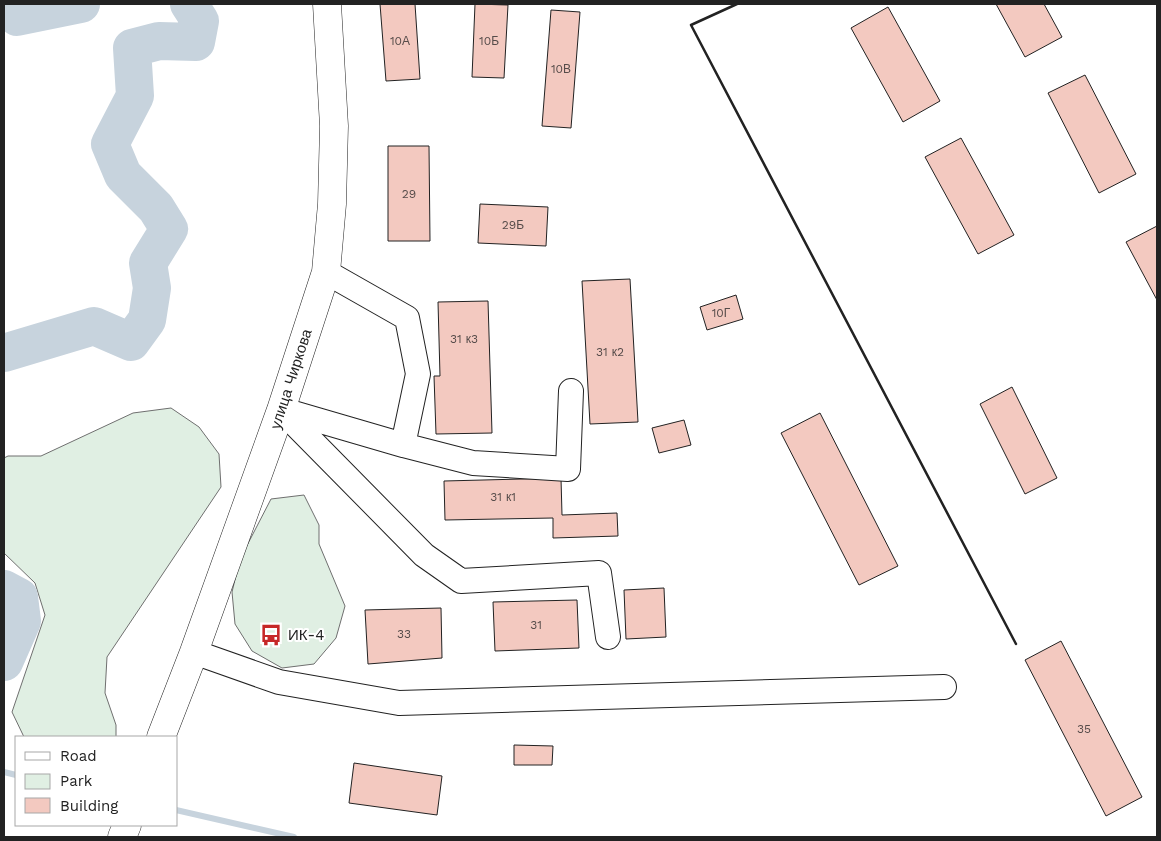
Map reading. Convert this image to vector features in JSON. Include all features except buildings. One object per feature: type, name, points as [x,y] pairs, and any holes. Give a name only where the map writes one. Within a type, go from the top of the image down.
[{"type":"main road","name":"улица Чиркова","points":[[161,736],[194,652],[281,410],[326,272],[332,204],[334,126],[327,4]]},
{"type":"lane","points":[[326,272],[407,318],[418,374],[403,445]]},
{"type":"lane","points":[[281,410],[473,463],[568,469],[570,391]]},
{"type":"lane","points":[[281,410],[424,555],[461,581],[599,573],[608,636]]},
{"type":"lane","points":[[194,652],[279,682],[399,703],[944,687]]},
{"type":"green space","points":[[171,408],[199,427],[219,454],[221,487],[107,657],[105,693],[116,725],[116,736],[24,736],[12,712],[45,615],[35,583],[4,553],[4,458],[8,456],[41,456],[133,413]]},
{"type":"green space","points":[[304,495],[319,525],[319,544],[345,606],[336,638],[314,664],[282,668],[252,651],[235,624],[232,592],[240,559],[271,499]]},
{"type":"waterway","points":[[9,4],[17,17],[81,4]]},
{"type":"waterway","points":[[4,353],[94,326],[131,342],[147,320],[152,288],[148,263],[169,229],[156,208],[123,175],[110,144],[135,96],[132,48],[159,41],[196,42],[200,21],[189,4]]},
{"type":"waterway","points":[[4,589],[19,597],[22,621],[4,662]]},
{"type":"waterway","points":[[4,772],[15,775]]},
{"type":"waterway","points":[[178,810],[294,837]]},
{"type":"wall","points":[[737,4],[691,25],[1016,644]]},
{"type":"place","name":"ИК-4","points":[[271,635]]}]
